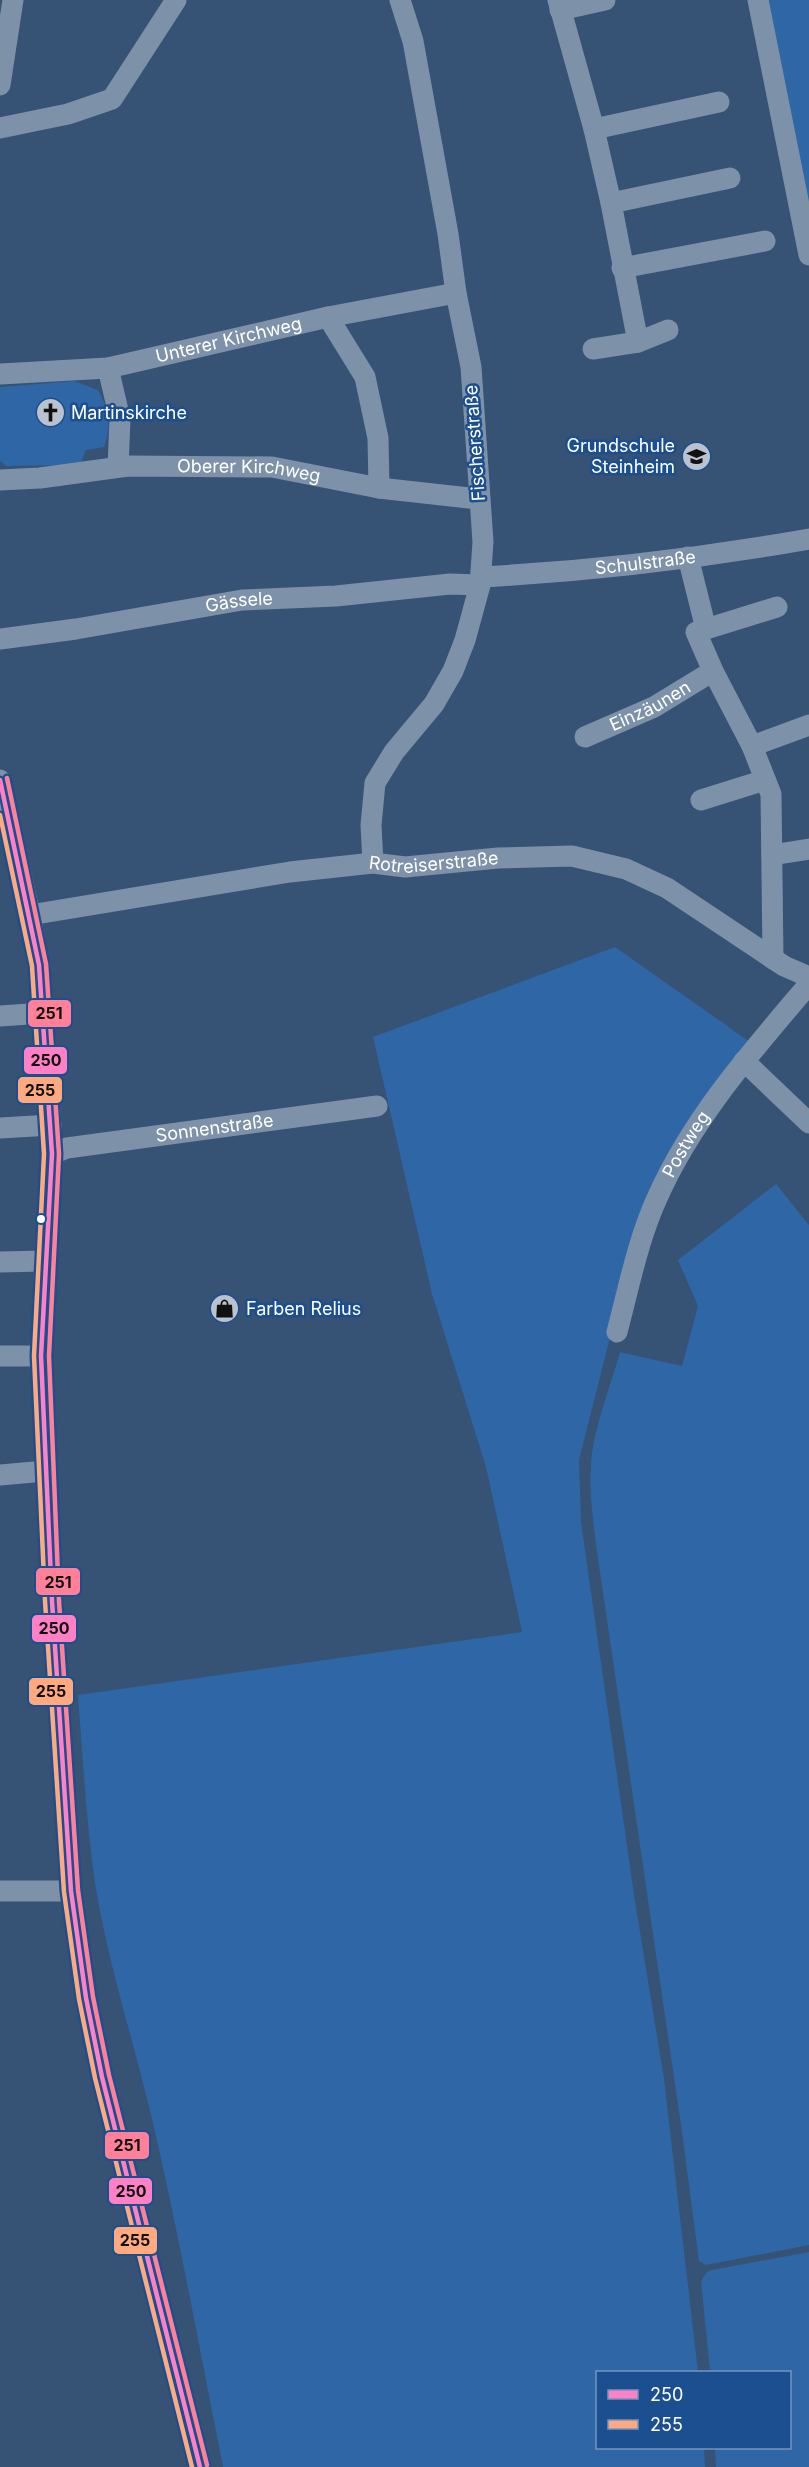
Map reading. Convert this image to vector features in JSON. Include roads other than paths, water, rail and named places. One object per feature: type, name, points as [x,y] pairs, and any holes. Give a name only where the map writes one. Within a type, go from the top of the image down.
[{"type":"street","points":[[0,85],[13,0]]},
{"type":"street","points":[[0,128],[68,114],[112,99],[176,0]]},
{"type":"street","name":"Fischerstraße","points":[[373,863],[371,825],[375,783],[394,752],[434,704],[453,671],[465,640],[481,581],[483,542],[478,499],[471,367],[456,293],[448,234],[413,41],[400,0]]},
{"type":"street","points":[[605,0],[559,5],[594,129],[638,342]]},
{"type":"street","points":[[758,0],[809,255]]},
{"type":"street","points":[[594,129],[719,102]]},
{"type":"street","points":[[611,203],[730,178]]},
{"type":"street","points":[[622,268],[765,241]]},
{"type":"street","name":"Unterer Kirchweg","points":[[0,374],[108,368],[328,317],[456,293]]},
{"type":"street","points":[[328,317],[365,377],[378,438],[379,488]]},
{"type":"street","points":[[593,349],[638,342],[668,330]]},
{"type":"street","points":[[108,368],[120,419],[118,467]]},
{"type":"street","name":"Oberer Kirchweg","points":[[0,480],[118,467],[272,467],[379,488],[478,499]]},
{"type":"street","name":"Schulstraße","points":[[481,581],[688,557],[809,539]]},
{"type":"street","points":[[688,557],[706,629]]},
{"type":"street","name":"Gässele","points":[[0,639],[76,629],[242,600],[336,596],[481,581]]},
{"type":"street","points":[[773,959],[771,794],[752,746],[712,671],[696,632],[777,607]]},
{"type":"street","name":"Einzäunen","points":[[585,737],[654,707],[712,671]]},
{"type":"street","points":[[752,746],[809,724]]},
{"type":"street","points":[[0,780],[39,965],[51,1125],[52,1154],[41,1356],[45,1471],[71,1891],[86,1998],[102,2077],[200,2467]]},
{"type":"street","points":[[701,800],[765,780]]},
{"type":"street","points":[[772,855],[809,849]]},
{"type":"street","name":"Rotreiserstraße","points":[[30,915],[290,872],[373,863],[405,867],[498,858],[572,855],[635,873],[667,888],[773,959],[809,977]]},
{"type":"street","name":"Postweg","points":[[617,1332],[646,1225],[658,1196],[703,1116],[744,1061],[809,984]]},
{"type":"street","points":[[0,1016],[43,1013]]},
{"type":"street","points":[[744,1061],[809,1124]]},
{"type":"street","name":"Sonnenstraße","points":[[52,1154],[67,1148],[377,1106]]},
{"type":"street","points":[[0,1128],[51,1125]]},
{"type":"street","points":[[0,1262],[45,1261]]},
{"type":"street","points":[[0,1356],[41,1356]]},
{"type":"street","points":[[0,1474],[45,1471]]},
{"type":"street","points":[[0,1891],[71,1891]]},
{"type":"place","name":"Martinskirche","points":[[50,413]]},
{"type":"place","name":"Grundschule Steinheim","points":[[696,456]]},
{"type":"place","name":"Farben Relius","points":[[225,1309]]}]
